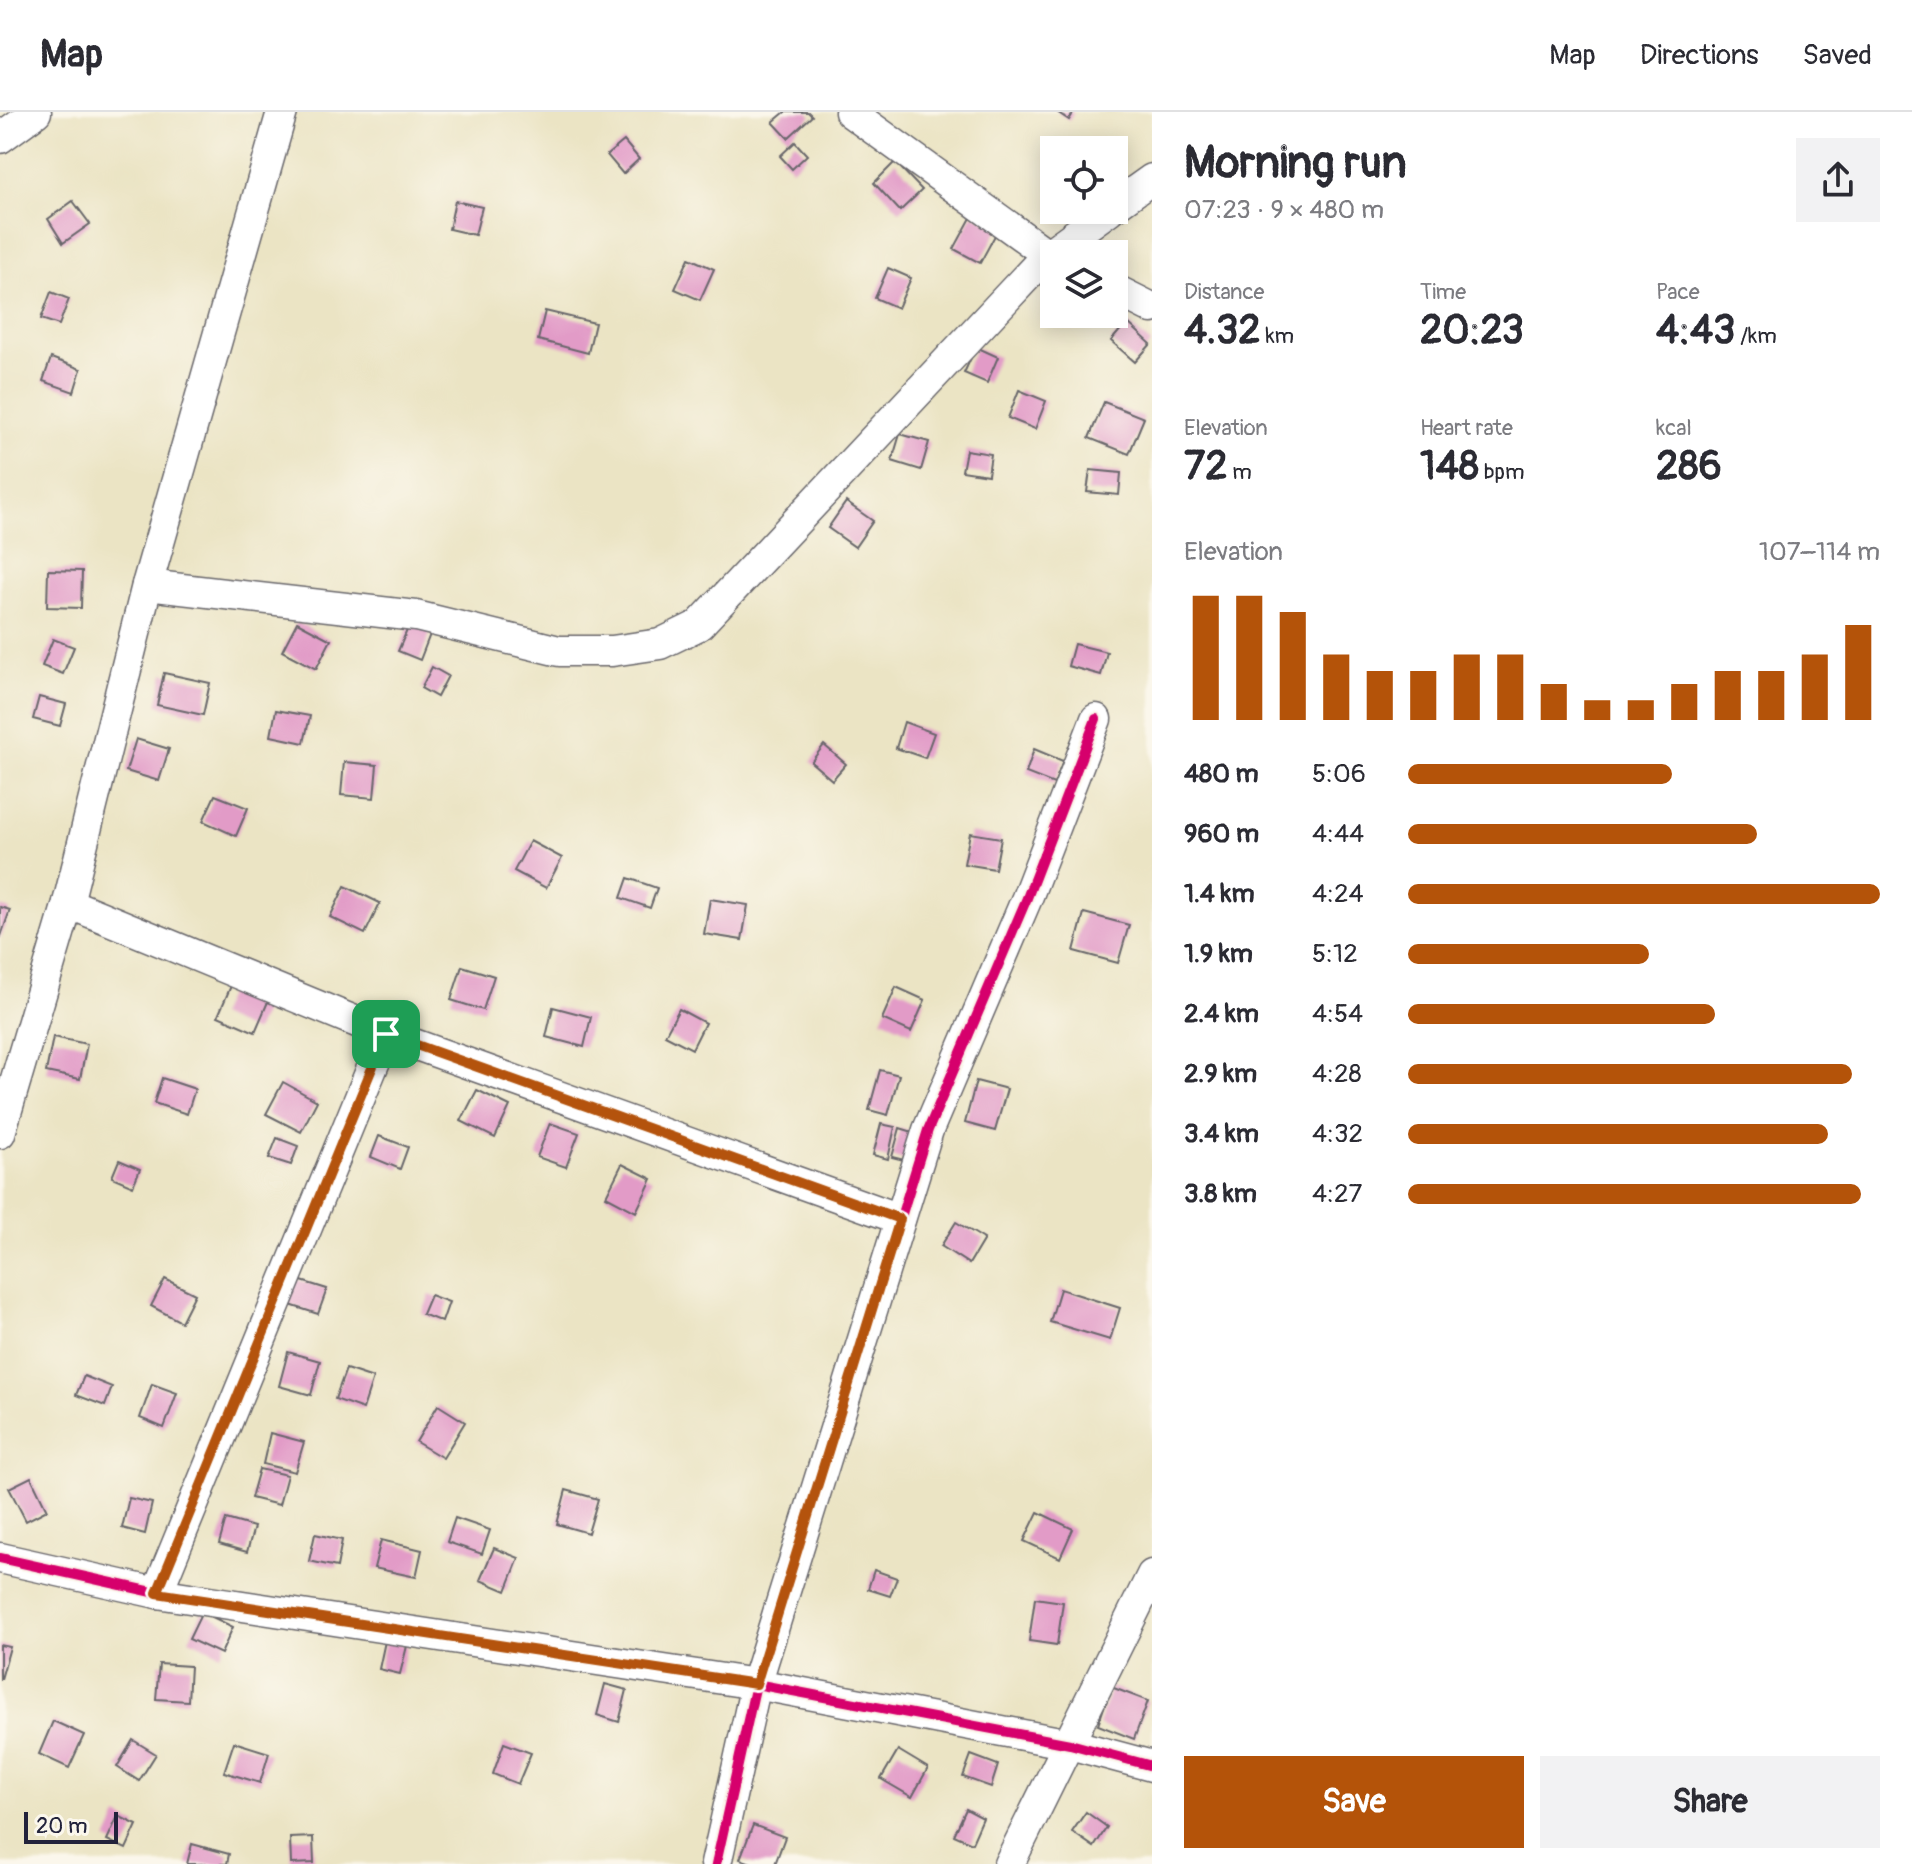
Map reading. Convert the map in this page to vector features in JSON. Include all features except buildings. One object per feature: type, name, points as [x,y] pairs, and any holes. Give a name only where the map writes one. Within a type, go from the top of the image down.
[{"type":"street","points":[[0,138],[36,112]]},
{"type":"street","points":[[0,1133],[68,903],[147,585],[282,112]]},
{"type":"street","points":[[850,112],[1040,250]]},
{"type":"street","points":[[1128,196],[1152,179]]},
{"type":"street","points":[[1071,240],[1091,224]]},
{"type":"street","points":[[147,585],[416,616],[559,651],[612,651],[660,644],[699,625],[1040,267]]},
{"type":"street","points":[[1128,296],[1152,308]]},
{"type":"street","points":[[716,1864],[756,1684],[928,1130],[1027,898],[1096,719]]},
{"type":"street","points":[[68,903],[386,1034],[900,1219]]},
{"type":"street","points":[[157,1593],[386,1034]]},
{"type":"street","points":[[0,1558],[157,1593],[756,1684],[1070,1744],[1152,1766]]},
{"type":"street","points":[[1009,1864],[1152,1575]]},
{"type":"cycle path","points":[[716,1864],[756,1684],[928,1130],[1027,898],[1096,719]]},
{"type":"cycle path","points":[[0,1558],[157,1593],[756,1684],[1070,1744],[1152,1766]]},
{"type":"route","points":[[386,1034],[900,1219],[756,1684],[157,1593],[386,1034]]}]
